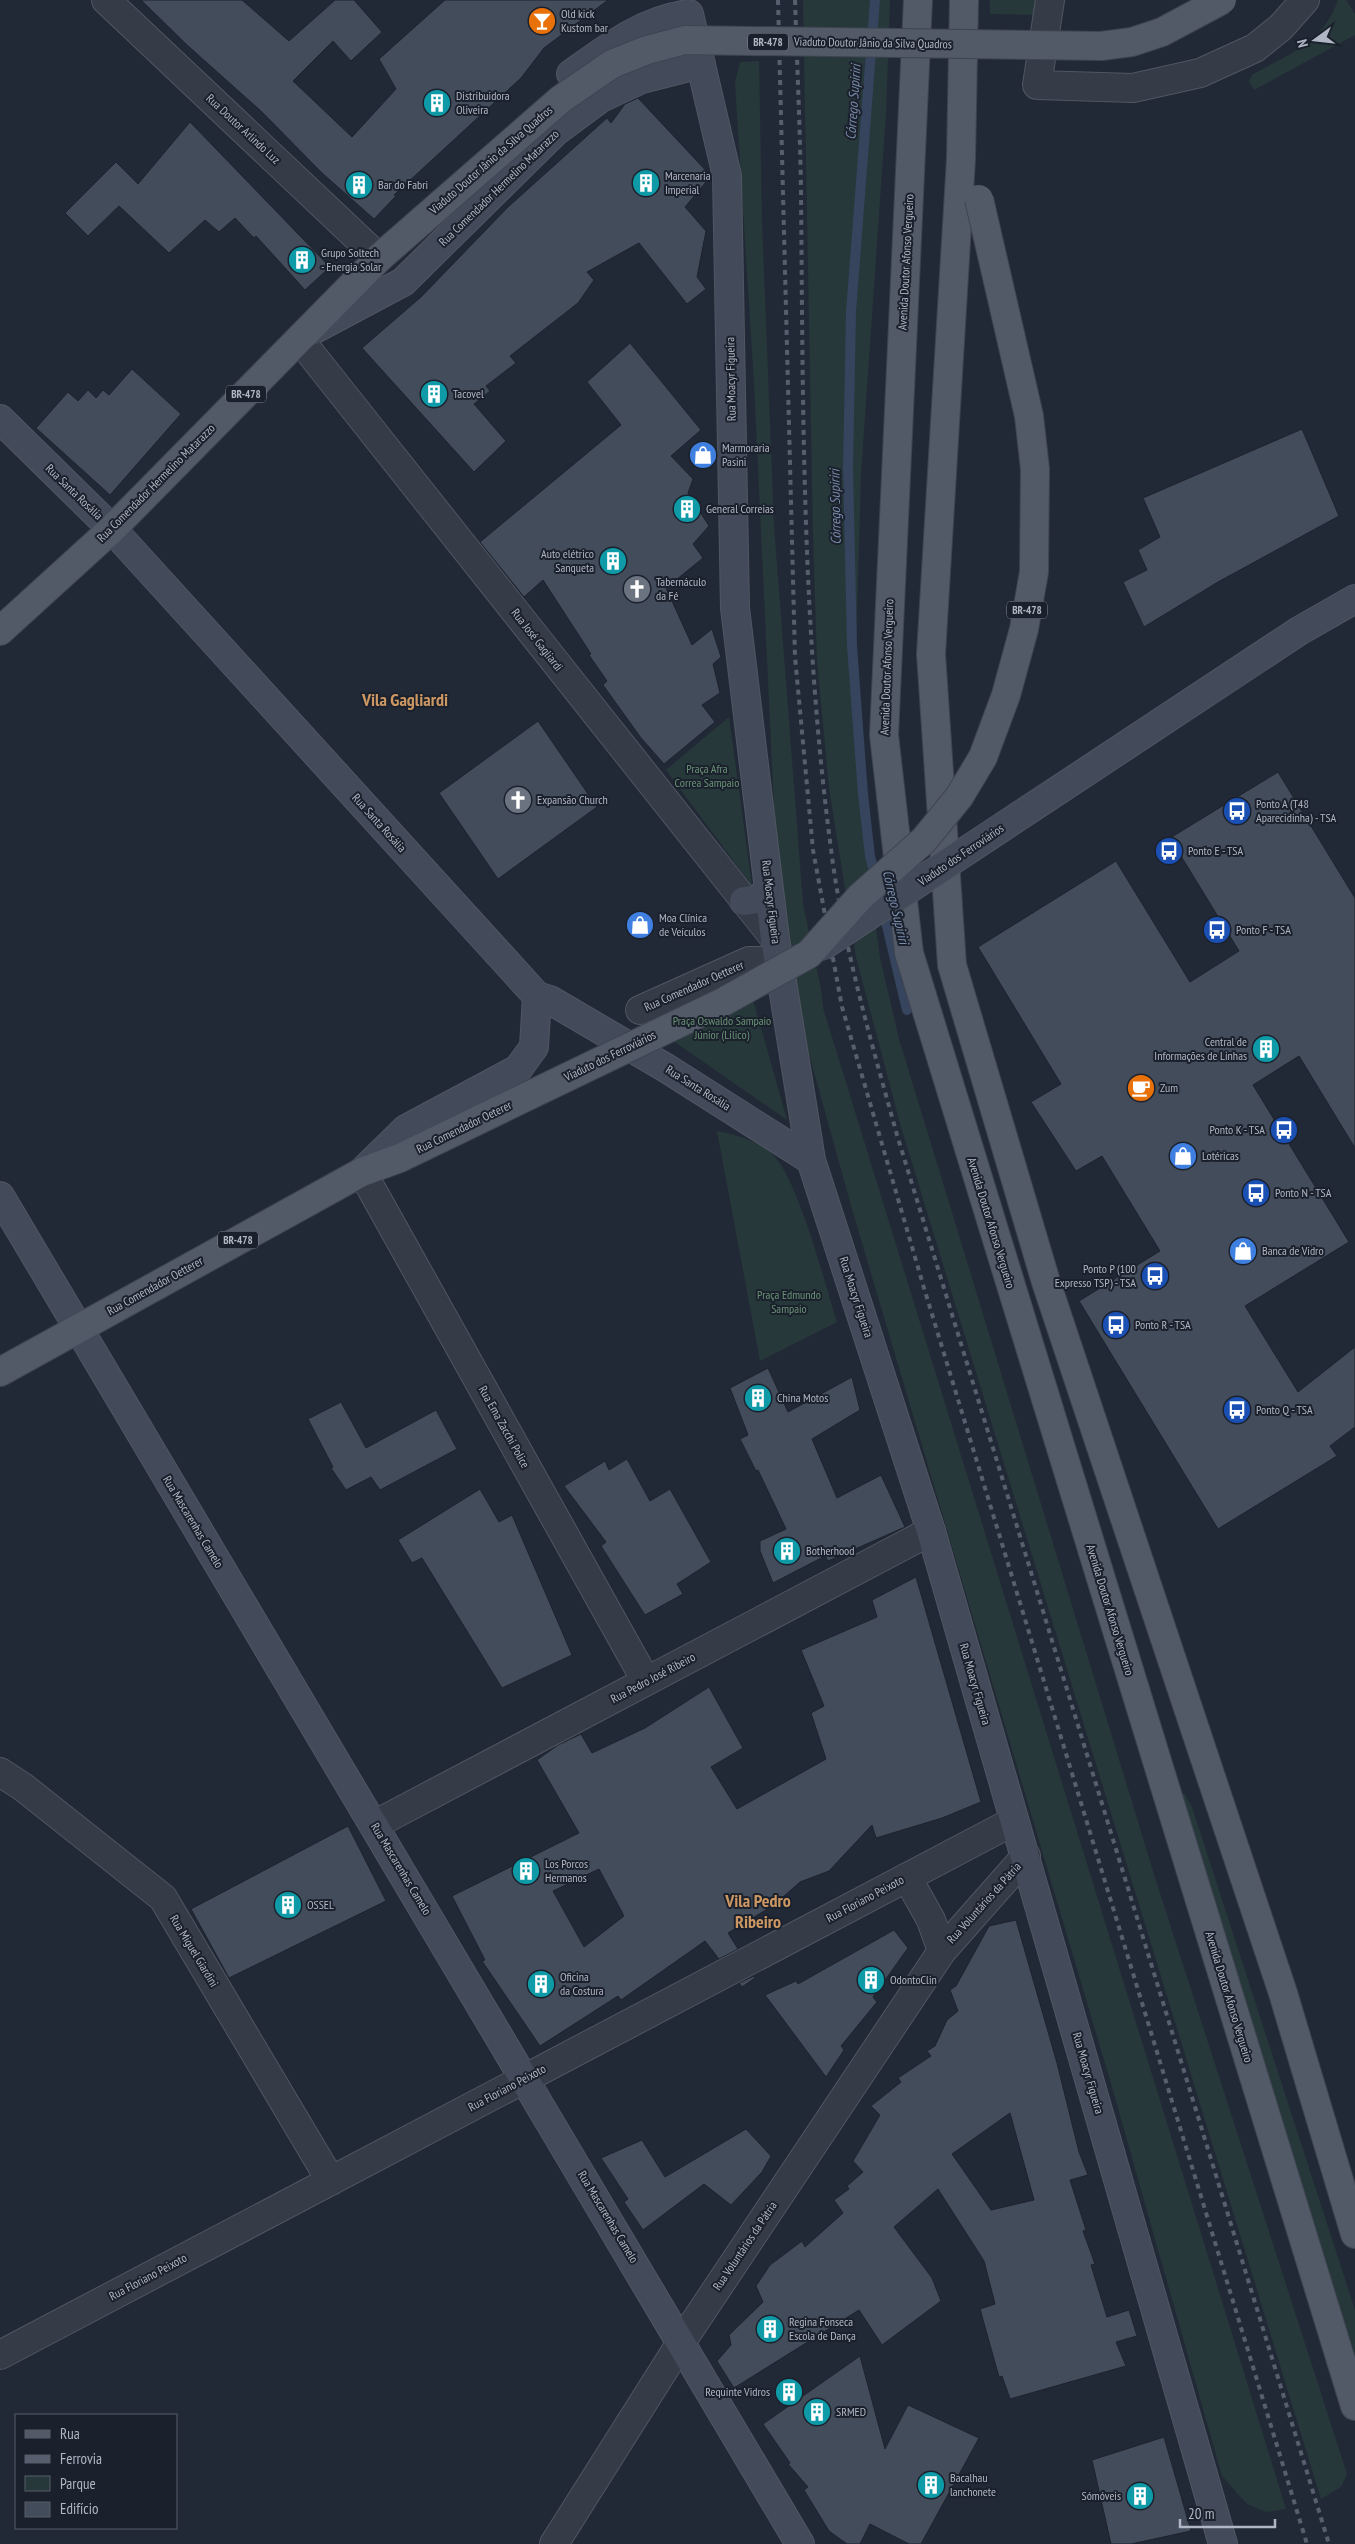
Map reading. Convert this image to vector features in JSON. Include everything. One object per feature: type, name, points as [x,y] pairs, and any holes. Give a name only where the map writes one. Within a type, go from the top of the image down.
[{"type":"main road","name":"Avenida Doutor Afonso Vergueiro","points":[[918,0],[884,735],[909,953],[1355,2406]]},
{"type":"main road","name":"BR-478","points":[[810,954],[860,896],[924,840],[959,797],[983,757],[1006,695],[1024,629],[1034,572],[1036,469],[1029,416],[979,199],[961,159],[964,0]]},
{"type":"main road","name":"Viaduto Doutor Jânio da Silva Quadros","points":[[380,258],[511,140],[561,99],[612,64],[647,50],[685,40],[1101,46],[1132,42],[1162,32],[1222,0]]},
{"type":"main road","name":"Rua Moacyr Figueira","points":[[571,74],[620,40],[654,21],[689,14],[727,176],[735,608],[777,950],[812,1160],[932,1531],[1223,2544]]},
{"type":"main road","name":"Rua Comendador Hermelino Matarazzo","points":[[304,336],[403,282],[556,132],[602,98],[642,79],[701,64]]},
{"type":"main road","points":[[961,159],[931,654],[952,965],[1046,1282],[1284,1993],[1355,2234]]},
{"type":"main road","name":"Rua Comendador Hermelino Matarazzo","points":[[0,631],[112,529],[380,258]]},
{"type":"main road","name":"Rua Santa Rosália","points":[[0,420],[112,529],[537,996],[550,1000],[666,1068],[812,1160]]},
{"type":"main road","name":"Viaduto dos Ferroviários","points":[[528,1096],[723,1002],[810,954],[1299,631],[1355,599]]},
{"type":"main road","points":[[744,901],[758,899],[769,891]]},
{"type":"main road","name":"Rua Comendador Oetterer","points":[[362,1172],[406,1129],[518,1069],[534,1047],[537,996]]},
{"type":"main road","name":"Rua Comendador Oeterer","points":[[400,1158],[528,1096]]},
{"type":"main road","name":"Rua Comendador Oetterer","points":[[0,1372],[362,1172],[400,1158]]},
{"type":"main road","name":"Rua Mascarenhas Camelo","points":[[0,1196],[682,2341],[800,2544]]},
{"type":"street","name":"Rua Doutor Arlindo Luz","points":[[106,0],[380,258]]},
{"type":"street","points":[[1050,0],[1037,85],[1133,88],[1200,73],[1255,48],[1282,27],[1306,0]]},
{"type":"street","name":"Rua José Gagliardi","points":[[304,336],[744,901],[777,950]]},
{"type":"street","name":"Rua Comendador Oetterer","points":[[640,1010],[748,961],[777,950]]},
{"type":"street","name":"Rua Ema Zacchi Police","points":[[362,1172],[646,1681]]},
{"type":"street","name":"Rua Pedro José Ribeiro","points":[[374,1825],[932,1531]]},
{"type":"street","name":"Rua Miguel Giardini","points":[[0,1772],[163,1898],[331,2180]]},
{"type":"street","name":"Rua Floriano Peixoto","points":[[0,2355],[1014,1821]]},
{"type":"street","name":"Rua Voluntários da Pátria","points":[[554,2544],[682,2341],[942,1951],[1026,1856]]},
{"type":"street","name":"Rua Voluntários da Pátria","points":[[907,1877],[931,1920],[942,1951]]},
{"type":"green space","points":[[803,0],[890,0],[886,113],[861,474],[856,646],[866,853],[880,958],[899,1039],[1157,1884],[1347,2474],[1341,2487],[1321,2499],[901,1127],[856,957],[829,788],[817,661]]},
{"type":"green space","points":[[990,0],[1035,0],[1035,15],[990,14]]},
{"type":"green space","points":[[1338,0],[1346,0],[1355,14],[1355,35],[1254,90],[1249,81],[1253,74],[1293,53],[1315,37],[1332,15]]},
{"type":"green space","points":[[759,61],[762,222],[774,526],[803,904],[821,989],[823,1008],[1286,2509],[1266,2512],[1247,2504],[1222,2476],[1112,2087],[852,1209],[799,1018],[776,849],[754,383],[735,83],[740,62]]},
{"type":"green space","name":"Praça Afra Correa Sampaio","points":[[729,717],[752,886],[666,770]]},
{"type":"green space","name":"Praça Oswaldo Sampaio Júnior (Lilico)","points":[[746,975],[787,1120],[646,1022]]},
{"type":"green space","name":"Praça Edmundo Sampaio","points":[[717,1131],[738,1136],[758,1144],[770,1152],[780,1164],[800,1205],[837,1322],[760,1361]]},
{"type":"green space","points":[[1184,1793],[1192,1807],[1355,2310],[1355,2355],[1179,1795]]},
{"type":"building","points":[[141,0],[242,0],[289,41],[335,0],[354,0],[382,32],[351,61],[333,41],[293,81],[352,137],[396,89],[379,59],[445,0],[608,0],[544,48],[521,78],[394,195],[396,196],[374,219],[322,173],[262,112],[187,45]]},
{"type":"building","points":[[638,98],[711,176],[685,207],[706,231],[697,277],[706,289],[687,304],[639,243],[587,272],[594,280],[578,303],[510,356],[516,363],[486,386],[490,391],[474,404],[506,441],[474,472],[362,348],[421,297],[508,207],[607,118],[611,123],[625,104]]},
{"type":"building","points":[[190,122],[330,267],[305,290],[256,236],[254,238],[235,218],[219,232],[205,220],[169,253],[119,206],[88,236],[65,213],[116,162],[138,184]]},
{"type":"building","points":[[630,343],[701,430],[671,456],[693,479],[688,493],[709,526],[693,544],[703,558],[666,588],[692,645],[712,629],[721,657],[713,664],[720,693],[702,705],[715,722],[664,764],[641,738],[603,685],[607,681],[543,580],[524,597],[480,542],[621,425],[587,382]]},
{"type":"building","points":[[132,369],[181,414],[110,495],[36,428],[68,392],[78,401],[88,390],[96,398],[103,390],[109,395]]},
{"type":"building","points":[[1302,429],[1339,516],[1218,582],[1144,627],[1123,582],[1147,570],[1138,550],[1160,537],[1143,498]]},
{"type":"building","name":"Expansão Church","points":[[538,721],[597,807],[498,879],[439,793]]},
{"type":"building","points":[[1278,772],[1355,898],[1355,1148],[1299,1056],[1253,1085],[1349,1242],[1245,1306],[1298,1392],[1355,1347],[1355,1427],[1330,1446],[1337,1456],[1218,1529],[1079,1301],[1160,1251],[1102,1156],[1076,1171],[1031,1102],[1061,1084],[978,947],[1116,861],[1190,982],[1239,951],[1170,838]]},
{"type":"building","points":[[768,1368],[788,1412],[852,1377],[860,1410],[812,1439],[837,1498],[881,1475],[905,1527],[828,1561],[825,1556],[773,1583],[760,1551],[760,1541],[786,1529],[758,1470],[756,1471],[740,1439],[748,1435],[730,1388]]},
{"type":"building","points":[[341,1402],[366,1448],[436,1410],[457,1449],[380,1490],[371,1477],[346,1490],[331,1468],[333,1467],[308,1419]]},
{"type":"building","points":[[627,1459],[650,1501],[670,1489],[711,1562],[677,1584],[683,1594],[645,1615],[601,1546],[606,1542],[564,1486],[605,1461],[609,1470]]},
{"type":"building","points":[[480,1489],[499,1522],[512,1515],[572,1655],[502,1688],[422,1558],[412,1563],[398,1540]]},
{"type":"building","points":[[916,1577],[981,1802],[942,1818],[876,1838],[872,1825],[829,1871],[800,1882],[774,1905],[728,1933],[738,1949],[719,1959],[705,1941],[621,2000],[618,1996],[540,2046],[482,1961],[485,1960],[452,1896],[579,1833],[537,1760],[558,1745],[581,1734],[592,1753],[645,1728],[709,1687],[743,1748],[711,1767],[737,1809],[826,1759],[811,1713],[824,1706],[801,1650],[877,1617],[872,1600]],"holes":[[[599,1869],[624,1916],[584,1947],[553,1891]]]},
{"type":"building","name":"OSSEL","points":[[348,1826],[386,1901],[229,1978],[191,1909]]},
{"type":"building","points":[[1016,1920],[1057,2063],[1079,2152],[1088,2175],[1070,2180],[1086,2230],[1083,2231],[1095,2264],[1091,2265],[1107,2317],[1129,2310],[1137,2336],[1116,2342],[1126,2366],[1010,2399],[1002,2376],[999,2377],[980,2309],[995,2304],[984,2261],[938,2189],[894,2227],[932,2278],[941,2301],[882,2345],[859,2310],[734,2388],[717,2361],[731,2345],[729,2335],[763,2302],[756,2286],[770,2265],[802,2241],[805,2247],[843,2213],[834,2200],[849,2189],[847,2186],[863,2172],[853,2161],[880,2115],[871,2106],[901,2082],[898,2078],[931,2056],[927,2051],[935,2046],[947,2020],[958,2011],[950,1990],[956,1986],[989,1926]],"holes":[[[1010,2113],[1034,2200],[991,2210],[952,2154]]]},
{"type":"building","points":[[894,1930],[908,1948],[873,1997],[877,2002],[841,2046],[844,2050],[826,2077],[765,1995],[796,1981],[798,1984]]},
{"type":"building","points":[[754,1976],[755,1978],[742,1987],[739,1983]]},
{"type":"building","points":[[746,2129],[771,2156],[762,2172],[731,2205],[704,2184],[643,2230],[624,2202],[628,2199],[601,2158],[642,2140],[665,2177]]},
{"type":"building","points":[[860,2356],[885,2449],[908,2405],[979,2438],[921,2544],[909,2544],[870,2524],[860,2544],[847,2544],[829,2531],[804,2490],[808,2487],[788,2464],[790,2463],[763,2424]]},
{"type":"building","name":"Sómóveis","points":[[1164,2437],[1191,2531],[1131,2544],[1111,2544],[1092,2460]]},
{"type":"waterway","name":"Córrego Supiriri","points":[[875,0],[851,312],[848,467],[852,646],[863,794],[870,856],[876,880]]},
{"type":"waterway","name":"Córrego Supiriri","points":[[883,909],[907,1010]]},
{"type":"railway","points":[[778,0],[795,657],[813,850],[842,1007],[924,1288],[1307,2544]]},
{"type":"railway","points":[[795,0],[801,166],[804,438],[809,603],[821,767],[836,885],[850,957],[897,1135],[1329,2544]]},
{"type":"place","name":"Old kick Kustom bar","points":[[542,21]]},
{"type":"place","name":"Distribuidora Oliveira","points":[[437,103]]},
{"type":"place","name":"Marcenaria Imperial","points":[[646,183]]},
{"type":"place","name":"Bar do Fabri","points":[[359,185]]},
{"type":"place","name":"Grupo Soltech - Energia Solar","points":[[302,260]]},
{"type":"place","name":"Tacovel","points":[[434,394]]},
{"type":"place","name":"Marmoraria Pasini","points":[[703,455]]},
{"type":"place","name":"General Correias","points":[[687,509]]},
{"type":"place","name":"Auto elétrico Sanqueta","points":[[613,561]]},
{"type":"place","name":"Tabernáculo da Fé","points":[[637,589]]},
{"type":"place","name":"Expansão Church","points":[[518,800]]},
{"type":"place","name":"Ponto A (T48 Aparecidinha) - TSA","points":[[1237,811]]},
{"type":"place","name":"Ponto E - TSA","points":[[1169,851]]},
{"type":"place","name":"Moa Clínica de Veículos","points":[[640,925]]},
{"type":"place","name":"Ponto F - TSA","points":[[1217,930]]},
{"type":"place","name":"Central de Informações de Linhas","points":[[1266,1049]]},
{"type":"place","name":"Zum","points":[[1141,1088]]},
{"type":"place","name":"Ponto K - TSA","points":[[1284,1130]]},
{"type":"place","name":"Lotéricas","points":[[1183,1156]]},
{"type":"place","name":"Ponto N - TSA","points":[[1256,1193]]},
{"type":"place","name":"Banca de Vidro","points":[[1243,1251]]},
{"type":"place","name":"Ponto P (100 Expresso TSP) - TSA","points":[[1155,1276]]},
{"type":"place","name":"Ponto R - TSA","points":[[1116,1325]]},
{"type":"place","name":"China Motos","points":[[758,1398]]},
{"type":"place","name":"Ponto Q - TSA","points":[[1237,1410]]},
{"type":"place","name":"Botherhood","points":[[787,1551]]},
{"type":"place","name":"Los Porcos Hermanos","points":[[526,1871]]},
{"type":"place","name":"OSSEL","points":[[288,1905]]},
{"type":"place","name":"OdontoClin","points":[[871,1980]]},
{"type":"place","name":"Oficina da Costura","points":[[541,1984]]},
{"type":"place","name":"Regina Fonseca Escola de Dança","points":[[770,2329]]},
{"type":"place","name":"Requinte Vidros","points":[[789,2392]]},
{"type":"place","name":"SRMED","points":[[817,2412]]},
{"type":"place","name":"Bacalhau lanchonete","points":[[931,2485]]},
{"type":"place","name":"Sómóveis","points":[[1140,2496]]},
{"type":"district","name":"Vila Gagliardi","points":[[405,700]]},
{"type":"district","name":"Vila Pedro Ribeiro","points":[[758,1911]]}]
